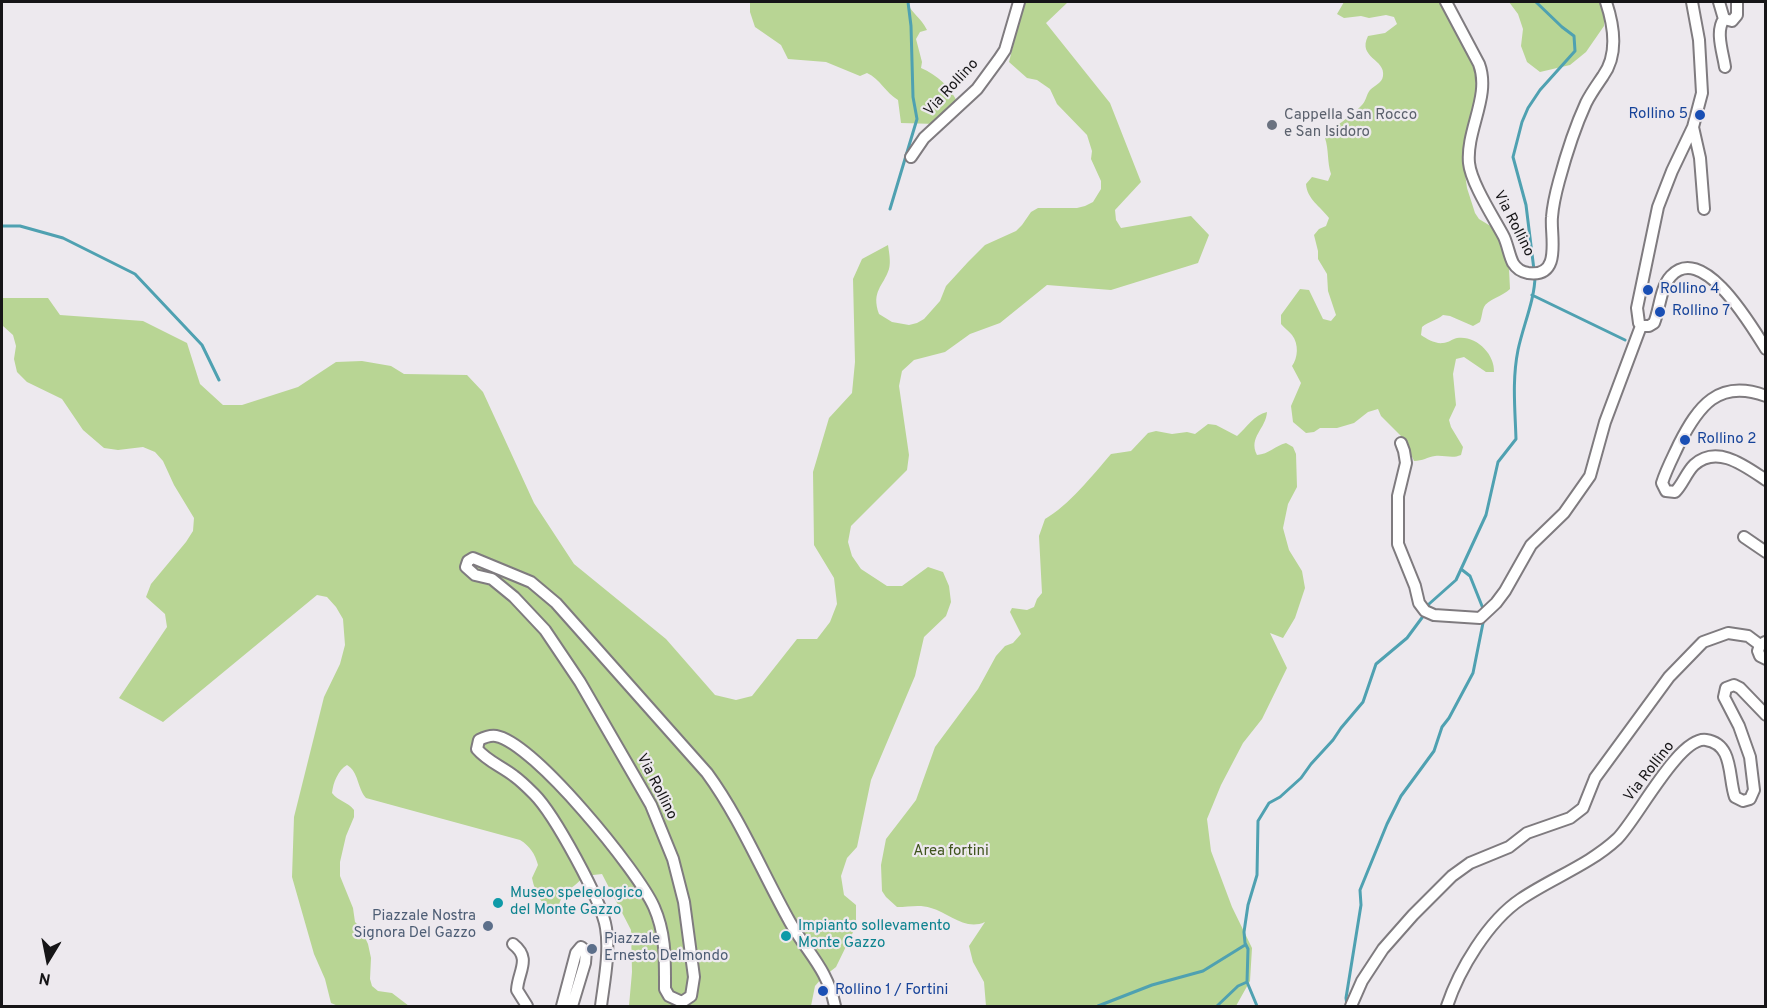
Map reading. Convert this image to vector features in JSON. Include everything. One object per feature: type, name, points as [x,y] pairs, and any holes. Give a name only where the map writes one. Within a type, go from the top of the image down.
[{"type":"street","name":"Via Rollino","points":[[911,157],[924,138],[976,89],[999,59],[1005,50],[1019,2]]},
{"type":"street","name":"Via Rollino","points":[[1446,2],[1479,64],[1482,75],[1470,146],[1470,167],[1481,195],[1505,240],[1513,263],[1518,269],[1528,273],[1544,270],[1553,259],[1551,218],[1560,176],[1585,105],[1611,58],[1614,44],[1613,26],[1606,2]]},
{"type":"street","points":[[1401,443],[1406,463],[1398,496],[1398,544],[1415,586],[1419,603],[1425,611],[1434,615],[1480,618],[1505,591],[1530,545],[1564,513],[1590,476],[1607,416],[1641,326],[1637,308],[1658,207],[1693,127],[1702,93],[1699,39],[1692,2]]},
{"type":"street","points":[[1719,2],[1724,19]]},
{"type":"street","points":[[1724,19],[1732,21],[1737,15],[1737,2]]},
{"type":"street","points":[[1724,19],[1720,24],[1720,38],[1725,67]]},
{"type":"street","points":[[1693,127],[1700,158],[1704,209]]},
{"type":"street","points":[[1641,326],[1654,323],[1669,278],[1678,271],[1691,268],[1703,273],[1728,294],[1748,319],[1766,349]]},
{"type":"street","points":[[1766,396],[1737,391],[1722,394],[1700,407],[1662,483],[1666,491],[1675,492],[1695,465],[1715,456],[1728,457],[1766,480]]},
{"type":"street","points":[[1744,537],[1766,552]]},
{"type":"street","name":"Via Rollino","points":[[601,1006],[607,948],[606,927],[598,905],[561,832],[537,797],[515,776],[483,756],[477,749],[479,740],[486,736],[498,736],[528,755],[585,812],[630,867],[654,906],[664,933],[665,989],[669,996],[682,1002],[691,996],[694,977],[684,902],[673,859],[651,805],[545,630],[514,597],[492,579],[470,572],[466,567],[468,561],[473,558],[510,571],[531,582],[556,603],[706,773],[723,795],[793,929],[820,965],[836,1006]]},
{"type":"street","points":[[1352,1006],[1362,981],[1383,949],[1452,876],[1470,863],[1509,848],[1527,833],[1570,818],[1583,808],[1595,778],[1670,677],[1703,642],[1728,633],[1748,636],[1763,644],[1759,654],[1766,658]]},
{"type":"street","name":"Via Rollino","points":[[1447,1006],[1467,960],[1496,923],[1519,900],[1580,866],[1611,845],[1628,826],[1652,788],[1695,742],[1706,740],[1721,748],[1732,772],[1735,797],[1743,801],[1750,799],[1754,794],[1754,786],[1750,757],[1739,726],[1724,697],[1726,688],[1734,685],[1740,688],[1766,715]]},
{"type":"street","points":[[513,944],[524,957],[517,990],[527,1006]]},
{"type":"street","points":[[562,1006],[576,953],[581,947],[586,951],[585,963],[572,1006]]},
{"type":"green space","points":[[750,2],[906,2],[927,30],[920,32],[916,39],[922,62],[921,68],[943,82],[952,92],[958,104],[936,124],[901,123],[898,100],[867,73],[860,76],[826,62],[788,59],[781,45],[755,27],[750,12]]},
{"type":"green space","points":[[1024,2],[1068,2],[1046,23],[1110,103],[1141,182],[1115,210],[1116,220],[1121,228],[1191,216],[1209,235],[1198,263],[1111,290],[1047,285],[1000,323],[970,334],[945,352],[914,360],[902,371],[899,386],[909,455],[907,470],[851,526],[848,542],[852,556],[861,569],[887,586],[902,586],[928,567],[943,572],[949,586],[951,602],[946,616],[924,637],[915,676],[871,780],[857,847],[847,858],[841,876],[844,895],[856,905],[856,926],[836,967],[815,986],[811,1006],[629,1006],[632,972],[631,930],[602,874],[584,876],[561,900],[557,914],[547,908],[537,894],[532,878],[538,865],[532,851],[524,842],[366,798],[354,772],[347,765],[336,777],[332,793],[354,810],[354,817],[346,836],[340,862],[340,876],[353,908],[355,922],[368,944],[372,986],[378,991],[392,993],[409,1006],[338,1006],[331,1003],[292,877],[294,817],[324,697],[340,664],[345,645],[343,619],[327,597],[317,595],[163,722],[119,698],[167,627],[165,614],[146,597],[151,584],[193,531],[194,518],[174,485],[163,461],[155,452],[143,447],[118,450],[104,448],[83,430],[62,399],[27,382],[17,372],[14,359],[16,346],[13,335],[3,326],[2,298],[48,298],[60,315],[143,321],[187,343],[200,384],[223,405],[242,405],[298,387],[336,362],[362,361],[391,366],[404,374],[467,375],[483,392],[534,503],[574,564],[666,639],[715,695],[736,700],[752,696],[797,639],[817,639],[830,622],[837,604],[834,578],[814,545],[813,472],[829,418],[852,393],[855,362],[853,279],[862,259],[888,245],[889,269],[876,300],[879,314],[892,322],[909,325],[917,323],[924,319],[940,301],[946,286],[985,245],[1016,231],[1031,212],[1038,208],[1085,206],[1093,202],[1101,189],[1101,181],[1091,159],[1092,151],[1087,135],[1057,104],[1050,89],[1037,80],[1027,78],[1009,62]]},
{"type":"green space","points":[[1344,2],[1439,2],[1470,56],[1476,74],[1476,98],[1463,159],[1467,188],[1475,213],[1479,219],[1497,230],[1504,246],[1510,289],[1486,305],[1480,322],[1473,326],[1443,315],[1422,327],[1421,335],[1434,342],[1445,343],[1464,338],[1477,343],[1488,353],[1493,365],[1494,372],[1486,372],[1464,357],[1456,359],[1453,374],[1456,405],[1449,420],[1463,447],[1461,455],[1458,456],[1435,456],[1414,461],[1404,439],[1381,416],[1378,409],[1368,412],[1354,423],[1337,428],[1320,428],[1314,432],[1306,433],[1293,422],[1291,406],[1301,383],[1292,366],[1297,347],[1292,335],[1281,324],[1281,315],[1300,289],[1309,290],[1323,319],[1331,321],[1336,315],[1328,291],[1327,274],[1318,259],[1314,235],[1326,226],[1329,218],[1311,198],[1306,184],[1312,177],[1328,181],[1331,174],[1325,138],[1363,104],[1370,90],[1380,82],[1383,76],[1383,70],[1366,49],[1368,36],[1385,33],[1397,24],[1394,17],[1386,15],[1344,18],[1337,14]]},
{"type":"green space","points":[[1509,2],[1598,2],[1605,10],[1604,26],[1586,52],[1570,65],[1540,72],[1527,62],[1521,46],[1523,29],[1518,14]]},
{"type":"green space","name":"Area fortini","points":[[1267,412],[1256,438],[1255,449],[1257,455],[1269,452],[1286,443],[1293,447],[1296,454],[1297,487],[1288,504],[1283,528],[1289,550],[1302,571],[1305,588],[1295,618],[1283,638],[1270,633],[1287,668],[1262,719],[1243,743],[1221,785],[1207,819],[1211,851],[1232,907],[1252,948],[1250,981],[1236,1006],[986,1006],[984,982],[973,962],[969,946],[985,922],[964,923],[927,907],[897,907],[882,891],[881,865],[886,839],[916,800],[935,747],[978,689],[996,656],[1021,634],[1010,612],[1012,608],[1027,610],[1034,607],[1042,593],[1039,536],[1045,519],[1071,498],[1111,454],[1131,451],[1148,433],[1156,431],[1195,434],[1208,424],[1216,425],[1237,436],[1254,419]]},
{"type":"waterway","points":[[890,209],[917,119],[913,97],[908,2]]},
{"type":"waterway","points":[[1534,270],[1526,205],[1513,157],[1528,108],[1540,90],[1575,51],[1574,36],[1536,2]]},
{"type":"waterway","points":[[2,226],[20,226],[63,238],[135,274],[202,345],[219,380]]},
{"type":"waterway","points":[[1427,609],[1429,604],[1456,580],[1486,515],[1498,462],[1516,439],[1514,394],[1516,361],[1533,294],[1535,276]]},
{"type":"waterway","points":[[1532,295],[1625,340]]},
{"type":"waterway","points":[[1461,569],[1470,576],[1484,611]]},
{"type":"waterway","points":[[1257,1006],[1247,982],[1248,949],[1244,932],[1248,905],[1257,875],[1258,821],[1269,803],[1280,797],[1301,778],[1333,740],[1363,702],[1376,664],[1407,638],[1424,615]]},
{"type":"waterway","points":[[1347,1005],[1346,998],[1361,905],[1360,890],[1401,796],[1434,751],[1442,727],[1473,673],[1484,618]]},
{"type":"waterway","points":[[1098,1006],[1152,985],[1203,971],[1245,945]]},
{"type":"waterway","points":[[1217,1006],[1238,986],[1247,982]]},
{"type":"place","name":"Rollino 5","points":[[1700,115]]},
{"type":"place","name":"Cappella San Rocco e San Isidoro","points":[[1272,125]]},
{"type":"place","name":"Rollino 4","points":[[1648,290]]},
{"type":"place","name":"Rollino 7","points":[[1660,312]]},
{"type":"place","name":"Rollino 2","points":[[1685,440]]},
{"type":"place","name":"Museo speleologico del Monte Gazzo","points":[[498,903]]},
{"type":"place","name":"Piazzale Nostra Signora Del Gazzo","points":[[488,926]]},
{"type":"place","name":"Impianto sollevamento Monte Gazzo","points":[[786,936]]},
{"type":"place","name":"Piazzale Ernesto Delmondo","points":[[592,949]]},
{"type":"place","name":"Rollino 1 / Fortini","points":[[823,991]]}]
